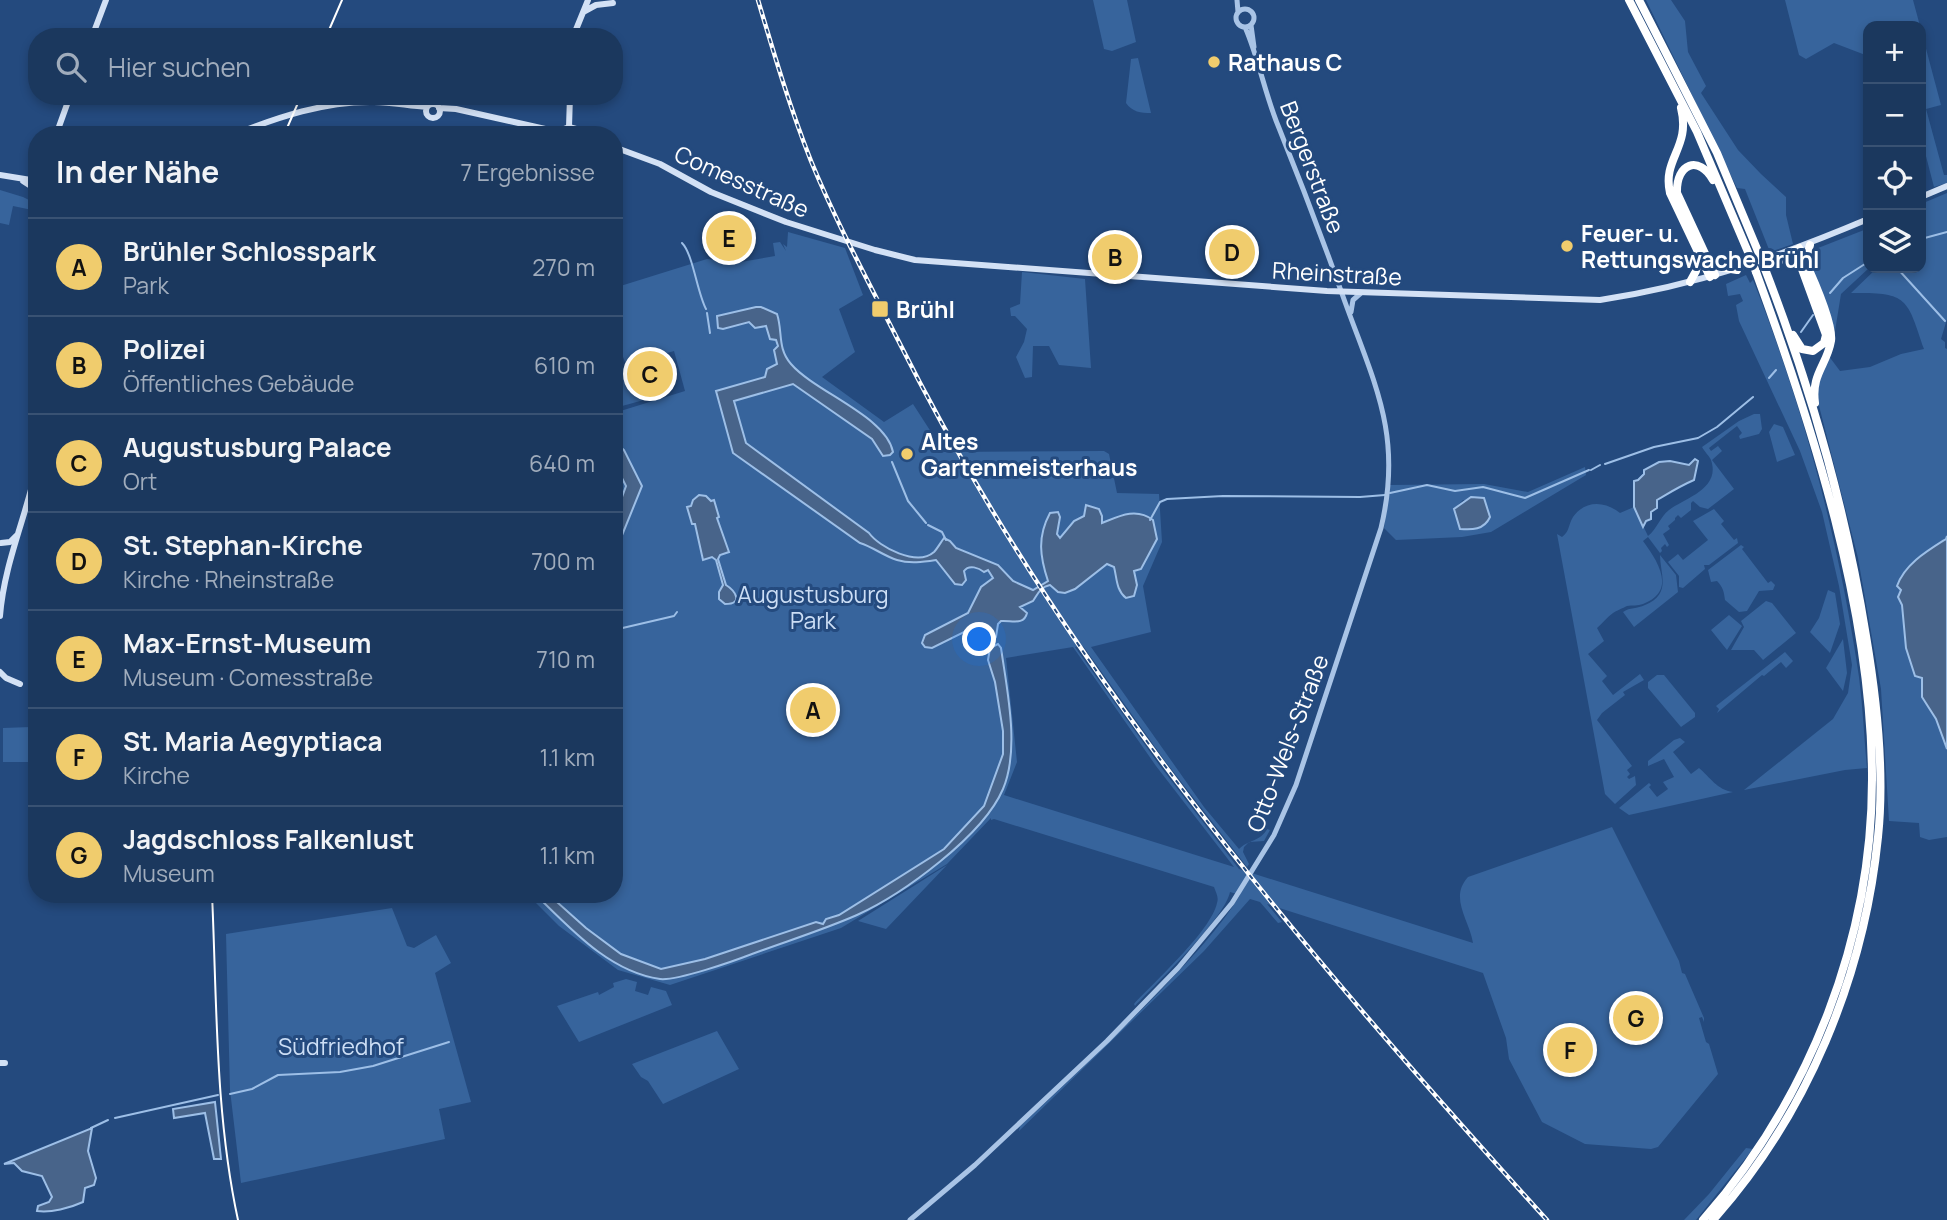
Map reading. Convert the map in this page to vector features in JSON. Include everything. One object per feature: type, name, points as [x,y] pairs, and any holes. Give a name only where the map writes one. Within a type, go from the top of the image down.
[{"type":"highway","points":[[1629,0],[1677,91],[1732,214]]},
{"type":"highway","points":[[1639,0],[1717,153],[1760,271],[1813,439],[1845,568],[1861,654],[1876,764]]},
{"type":"highway","points":[[1677,91],[1683,114],[1684,134],[1669,168],[1668,181],[1671,193],[1712,276]]},
{"type":"highway","points":[[1712,276],[1710,262],[1677,192],[1678,173],[1685,167],[1701,167],[1710,173],[1755,258]]},
{"type":"highway","points":[[1810,244],[1807,255],[1810,270],[1832,337],[1829,351],[1815,381],[1818,424]]},
{"type":"highway","points":[[1760,271],[1796,343],[1802,349],[1813,351],[1824,343],[1826,335],[1800,266],[1797,249]]},
{"type":"highway","points":[[1797,249],[1810,270]]},
{"type":"highway","points":[[1690,282],[1698,265],[1698,251]]},
{"type":"highway","points":[[1773,258],[1800,266]]},
{"type":"highway","points":[[1710,262],[1719,267],[1737,270]]},
{"type":"highway","points":[[1713,1220],[1746,1180],[1780,1131],[1801,1094],[1833,1024],[1859,944],[1878,836],[1873,675],[1857,579],[1818,424],[1779,307]]},
{"type":"highway","points":[[1703,1220],[1740,1175],[1773,1127],[1826,1020],[1850,945],[1861,895],[1876,778]]},
{"type":"main road","points":[[95,28],[106,0]]},
{"type":"main road","points":[[577,28],[588,0]]},
{"type":"main road","points":[[583,12],[596,5],[612,3],[610,0]]},
{"type":"main road","points":[[59,126],[67,105]]},
{"type":"main road","points":[[258,126],[330,105]]},
{"type":"main road","points":[[412,105],[431,105]]},
{"type":"main road","points":[[434,105],[529,126]]},
{"type":"main road","points":[[569,126],[570,105]]},
{"type":"main road","points":[[427,107],[426,113],[432,118],[439,114],[439,108]]},
{"type":"main road","name":"Comesstraße","points":[[623,150],[660,164],[711,192],[786,222],[857,244]]},
{"type":"main road","points":[[0,175],[28,179]]},
{"type":"main road","points":[[20,178],[28,176]]},
{"type":"main road","points":[[20,178],[28,184]]},
{"type":"main road","points":[[1926,195],[1947,186]]},
{"type":"main road","name":"Rheinstraße","points":[[857,244],[923,261],[1342,292],[1582,301],[1641,294],[1737,270],[1810,244],[1863,221]]},
{"type":"main road","points":[[0,616],[10,556],[28,502]]},
{"type":"main road","points":[[10,556],[1,543],[10,542],[17,535]]},
{"type":"main road","points":[[0,672],[20,684]]},
{"type":"street","name":"Bergerstraße","points":[[1239,0],[1242,10],[1236,21],[1248,26]]},
{"type":"street","name":"Bergerstraße","points":[[1242,10],[1250,10],[1254,16],[1248,26],[1254,54],[1276,123],[1342,292]]},
{"type":"street","name":"Otto-Wels-Straße","points":[[910,1220],[975,1165],[1114,1034],[1178,968],[1232,902],[1273,835],[1296,785],[1381,528],[1387,499],[1387,428],[1374,376],[1342,292]]},
{"type":"street","points":[[1350,315],[1353,300],[1361,293]]},
{"type":"green space","points":[[1093,0],[1127,0],[1136,42],[1112,51],[1104,49]]},
{"type":"green space","points":[[1646,0],[1671,0],[1685,21],[1688,52],[1706,86],[1701,93],[1738,150],[1786,197],[1786,215],[1793,244],[1770,252],[1745,189],[1737,188]]},
{"type":"green space","points":[[1785,0],[1913,0],[1919,21],[1863,21],[1863,54],[1834,43],[1806,59],[1799,55]]},
{"type":"green space","points":[[1926,49],[1941,105],[1926,109]]},
{"type":"green space","points":[[1138,58],[1151,113],[1137,111],[1126,103],[1131,59]]},
{"type":"green space","points":[[1926,109],[1944,175],[1947,175],[1947,183],[1934,187],[1926,156]]},
{"type":"green space","points":[[0,190],[28,200],[28,209],[13,206],[9,225],[0,223]]},
{"type":"green space","points":[[1947,193],[1947,319],[1941,339],[1947,349],[1947,536],[1921,555],[1900,577],[1901,590],[1898,597],[1902,605],[1906,648],[1915,676],[1922,678],[1922,697],[1936,719],[1947,749],[1947,837],[1929,840],[1920,837],[1919,823],[1889,821],[1881,689],[1858,558],[1817,398],[1817,385],[1828,355],[1840,371],[1870,367],[1901,354],[1924,349],[1913,319],[1902,301],[1884,294],[1851,293],[1872,273],[1926,273],[1926,202]]},
{"type":"green space","points":[[1863,230],[1864,273],[1841,294],[1835,331],[1808,257],[1813,250]]},
{"type":"green space","name":"Augustusburg Park","points":[[788,232],[845,248],[863,295],[839,309],[855,352],[822,377],[884,422],[913,404],[944,452],[1104,451],[1109,454],[1117,493],[1159,494],[1162,542],[1143,586],[1151,632],[1091,647],[1204,807],[1239,849],[1248,843],[1243,852],[1249,864],[1247,867],[1165,761],[1083,646],[1075,647],[1160,766],[1239,869],[1473,943],[1460,901],[1460,893],[1468,877],[1612,827],[1679,961],[1704,1018],[1704,1022],[1702,1017],[1699,1018],[1718,1074],[1658,1147],[1651,1149],[1585,1144],[1542,1122],[1509,1059],[1506,1038],[1483,973],[1267,904],[1282,922],[1278,923],[1260,902],[1250,899],[1204,951],[1019,1131],[1020,1126],[1160,991],[1213,933],[1240,895],[1230,892],[1216,918],[1203,934],[1135,1006],[1204,928],[1218,901],[1214,887],[991,818],[947,864],[841,928],[670,985],[618,970],[559,926],[536,903],[623,903],[623,410],[685,391],[674,351],[626,365],[623,357],[623,285],[707,259],[741,262],[775,256],[773,243],[780,242],[786,251],[783,244],[787,247]],"holes":[[[1073,647],[1156,766],[1234,867],[1004,795],[1017,762],[1006,658]]]},
{"type":"green space","points":[[1022,272],[1085,279],[1091,368],[1059,365],[1049,346],[1033,346],[1032,377],[1025,378],[1016,357],[1027,329],[1015,316],[1011,316],[1010,308],[1020,304]]},
{"type":"green space","points":[[1746,275],[1750,283],[1753,280],[1771,328],[1818,476],[1851,626],[1859,677],[1867,768],[1744,790],[1833,719],[1848,693],[1852,665],[1839,586],[1822,512],[1800,451],[1739,321],[1736,305],[1743,301],[1740,294],[1728,296],[1726,284]]},
{"type":"green space","points":[[642,364],[651,398],[623,406],[623,369]]},
{"type":"green space","points":[[1760,414],[1762,429],[1759,434],[1740,439],[1742,433],[1737,426],[1709,448],[1711,451],[1718,446],[1722,451],[1712,460],[1734,489],[1708,509],[1693,501],[1691,510],[1681,518],[1678,515],[1668,526],[1670,529],[1663,534],[1669,545],[1667,547],[1665,544],[1660,553],[1648,537],[1643,541],[1658,566],[1662,583],[1660,591],[1643,604],[1627,606],[1614,612],[1597,628],[1604,641],[1588,654],[1607,676],[1602,681],[1613,695],[1640,674],[1644,680],[1623,692],[1625,695],[1597,720],[1632,766],[1627,770],[1630,774],[1627,777],[1629,779],[1635,776],[1636,785],[1615,804],[1605,794],[1557,534],[1562,537],[1578,511],[1595,504],[1608,506],[1620,513],[1634,507],[1648,536],[1666,513],[1700,491],[1711,478],[1711,460],[1702,447],[1739,421]]},
{"type":"green space","points":[[1774,424],[1783,427],[1795,455],[1777,462],[1769,432]]},
{"type":"green space","points":[[1585,467],[1586,475],[1491,532],[1462,537],[1396,540],[1384,528],[1390,485],[1484,484],[1528,492]],"holes":[[[1463,500],[1488,507],[1486,524],[1478,528],[1460,529],[1454,509]]]},
{"type":"green space","points":[[1714,509],[1724,521],[1721,524],[1734,540],[1737,538],[1738,543],[1709,565],[1704,565],[1705,569],[1683,588],[1679,587],[1679,576],[1668,562],[1678,554],[1683,560],[1708,540],[1693,521]]},
{"type":"green space","points":[[1741,545],[1768,583],[1771,581],[1775,585],[1773,590],[1759,591],[1747,611],[1739,612],[1725,600],[1721,585],[1717,581],[1711,582],[1708,570]]},
{"type":"green space","points":[[1660,555],[1676,575],[1678,592],[1634,627],[1623,612],[1645,605],[1659,595],[1663,583]]},
{"type":"green space","points":[[1828,590],[1835,593],[1840,624],[1830,653],[1810,632],[1819,618]]},
{"type":"green space","points":[[1766,601],[1772,603],[1796,633],[1763,660],[1754,650],[1731,650],[1744,627],[1741,621]]},
{"type":"green space","points":[[1729,615],[1742,626],[1727,650],[1711,630]]},
{"type":"green space","points":[[1843,639],[1847,673],[1843,691],[1826,668]]},
{"type":"green space","points":[[1785,652],[1793,661],[1786,668],[1781,662],[1717,713],[1719,709],[1716,706]]},
{"type":"green space","points":[[1657,675],[1664,675],[1695,713],[1695,717],[1681,727],[1648,688],[1648,682]]},
{"type":"green space","points":[[28,727],[28,762],[3,762],[3,728]]},
{"type":"green space","points":[[1680,738],[1685,742],[1673,752],[1691,774],[1699,768],[1718,786],[1733,792],[1629,815],[1619,808],[1649,783],[1657,797],[1668,789],[1663,782],[1674,777],[1664,759],[1648,766],[1648,761]]},
{"type":"green space","points":[[1267,829],[1270,830],[1264,841],[1250,842]]},
{"type":"green space","points":[[947,865],[886,929],[858,921]]},
{"type":"green space","name":"Südfriedhof","points":[[392,908],[407,946],[414,948],[436,935],[451,963],[435,973],[471,1102],[439,1109],[445,1139],[241,1183],[230,1090],[226,934]]},
{"type":"green space","points":[[626,979],[637,982],[635,991],[648,995],[651,987],[666,991],[672,1005],[579,1042],[557,1006],[598,992],[599,995],[614,987],[613,983]]},
{"type":"green space","points":[[717,1031],[739,1069],[663,1104],[648,1081],[641,1077],[632,1064]]},
{"type":"green space","points":[[1746,1148],[1753,1149],[1696,1220],[1684,1220],[1709,1194]]},
{"type":"shaded area","points":[[756,307],[777,314],[782,346],[791,364],[877,427],[888,439],[893,452],[883,456],[872,439],[793,384],[734,401],[746,443],[889,549],[909,556],[927,556],[934,552],[944,538],[956,548],[998,565],[1013,581],[1033,590],[1048,581],[1041,547],[1043,530],[1050,513],[1058,512],[1060,517],[1057,534],[1060,538],[1074,521],[1084,516],[1086,505],[1099,509],[1102,523],[1134,513],[1147,516],[1153,520],[1157,539],[1141,569],[1134,571],[1137,585],[1134,596],[1126,598],[1123,595],[1114,567],[1107,564],[1075,589],[1065,593],[1058,592],[1050,585],[1044,587],[1033,601],[1020,607],[1027,613],[1023,620],[1001,621],[998,624],[994,640],[987,641],[982,628],[976,626],[932,648],[925,647],[922,643],[925,635],[968,613],[981,587],[993,578],[988,570],[984,572],[971,567],[964,571],[966,580],[962,585],[955,584],[936,560],[902,561],[860,543],[733,453],[716,391],[765,377],[767,369],[777,364],[774,350],[778,346],[776,340],[770,339],[766,326],[755,328],[749,322],[718,328],[717,316]]},
{"type":"shaded area","points":[[623,449],[642,486],[623,533],[623,494],[626,486],[623,480]]},
{"type":"shaded area","points":[[1695,459],[1698,461],[1694,480],[1657,500],[1657,508],[1651,512],[1651,519],[1646,521],[1643,527],[1634,507],[1634,481],[1644,474],[1644,470],[1659,462],[1689,465]]},
{"type":"shaded area","points":[[699,495],[714,500],[719,517],[717,518],[729,552],[720,555],[718,559],[726,585],[736,596],[735,602],[725,604],[719,599],[723,585],[716,560],[712,557],[703,560],[695,524],[692,524],[687,507],[691,506]]},
{"type":"shaded area","points":[[1471,497],[1484,498],[1490,517],[1481,527],[1460,529],[1454,509]]},
{"type":"shaded area","points":[[1947,536],[1947,749],[1936,719],[1922,697],[1922,678],[1915,676],[1906,648],[1902,605],[1898,597],[1901,590],[1897,586],[1911,565]]},
{"type":"shaded area","points":[[998,644],[1001,648],[1011,719],[1011,756],[1003,789],[993,807],[960,844],[918,878],[876,905],[831,926],[732,961],[692,974],[660,979],[641,975],[607,958],[576,934],[544,903],[558,903],[621,954],[661,969],[705,959],[816,922],[823,924],[826,919],[839,915],[944,849],[984,806],[1003,754],[1003,731],[995,682],[988,660],[990,648]]},
{"type":"shaded area","points":[[215,1102],[221,1159],[214,1159],[205,1113],[174,1118],[173,1109]]},
{"type":"shaded area","points":[[92,1128],[88,1151],[96,1178],[94,1185],[85,1188],[83,1202],[60,1210],[37,1211],[38,1206],[49,1202],[52,1197],[42,1176],[22,1171],[14,1163],[4,1164]]},
{"type":"waterway","points":[[1926,238],[1947,232]]},
{"type":"waterway","points":[[682,243],[689,256],[706,309]]},
{"type":"waterway","points":[[1830,293],[1843,278],[1863,265]]},
{"type":"waterway","points":[[1902,273],[1945,321]]},
{"type":"waterway","points":[[707,313],[710,333]]},
{"type":"waterway","points":[[1801,332],[1813,315]]},
{"type":"waterway","points":[[1769,378],[1776,370]]},
{"type":"waterway","points":[[1605,464],[1654,447],[1698,438],[1717,427],[1753,397]]},
{"type":"waterway","points":[[892,462],[908,501],[926,523]]},
{"type":"waterway","points":[[1591,470],[1600,465]]},
{"type":"waterway","points":[[1390,493],[1427,485],[1455,491],[1483,487],[1525,498],[1589,470]]},
{"type":"waterway","points":[[1150,520],[1160,502],[1167,499],[1385,495]]},
{"type":"waterway","points":[[928,525],[942,532],[946,540]]},
{"type":"waterway","points":[[623,628],[674,616],[677,612]]},
{"type":"waterway","points":[[230,1094],[252,1089],[278,1075],[340,1072],[373,1066],[449,1042]]},
{"type":"waterway","points":[[115,1118],[218,1095]]},
{"type":"waterway","points":[[91,1128],[108,1120]]},
{"type":"tram line","points":[[330,28],[342,0]]},
{"type":"tram line","points":[[288,126],[297,105]]},
{"type":"tram line","points":[[212,903],[221,1099],[230,1180],[238,1220]]},
{"type":"railway","points":[[758,0],[803,141],[842,229],[963,461],[1034,578],[1111,691],[1192,802],[1277,909],[1365,1015],[1547,1220]]},
{"type":"place","name":"Rathaus C","points":[[1214,62]]},
{"type":"place","name":"Max-Ernst-Museum","points":[[729,238]]},
{"type":"place","name":"Feuer- u. Rettungswache Brühl","points":[[1567,246]]},
{"type":"place","name":"St. Stephan-Kirche","points":[[1232,252]]},
{"type":"place","name":"Polizei","points":[[1115,257]]},
{"type":"place","name":"Brühl","points":[[880,309]]},
{"type":"place","name":"Augustusburg Palace","points":[[650,374]]},
{"type":"place","name":"Altes Gartenmeisterhaus","points":[[907,454]]},
{"type":"place","name":"Brühler Schlosspark","points":[[813,710]]},
{"type":"place","name":"Jagdschloss Falkenlust","points":[[1636,1018]]},
{"type":"place","name":"St. Maria Aegyptiaca","points":[[1570,1050]]}]
